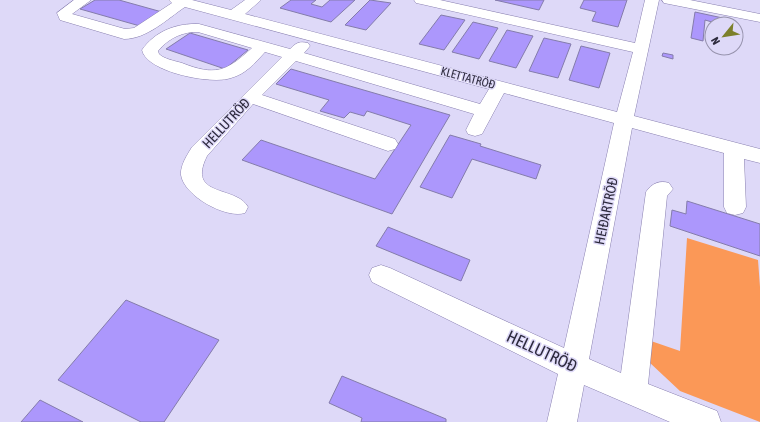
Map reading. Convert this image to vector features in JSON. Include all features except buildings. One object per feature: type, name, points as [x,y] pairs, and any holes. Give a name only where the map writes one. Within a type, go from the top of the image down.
[{"type":"street","points":[[84,0],[67,10],[64,13],[65,17],[124,34],[139,31],[179,1]]},
{"type":"street","points":[[232,16],[254,0]]},
{"type":"street","points":[[421,0],[642,49]]},
{"type":"street","name":"HEIÐARTRÖÐ","points":[[562,422],[624,120],[642,49],[652,0]]},
{"type":"street","points":[[669,0],[760,18]]},
{"type":"street","name":"KLETTATRÖÐ","points":[[179,1],[760,156]]},
{"type":"street","points":[[263,46],[235,70],[218,76],[207,76],[155,59],[151,55],[150,50],[155,44],[173,31],[191,27],[263,46],[485,111]]},
{"type":"street","name":"HELLUTRÖÐ","points":[[237,207],[198,190],[192,182],[190,172],[193,161],[250,96],[313,36]]},
{"type":"street","points":[[475,130],[499,87]]},
{"type":"street","points":[[250,96],[388,144]]},
{"type":"street","points":[[734,150],[735,207]]},
{"type":"street","points":[[633,392],[657,192],[662,189]]},
{"type":"street","name":"HELLUTRÖÐ","points":[[381,275],[574,367],[706,422]]},
{"type":"shaded area","points":[[687,238],[758,260],[760,287],[760,422],[680,391],[649,362],[651,341],[680,351]]}]
